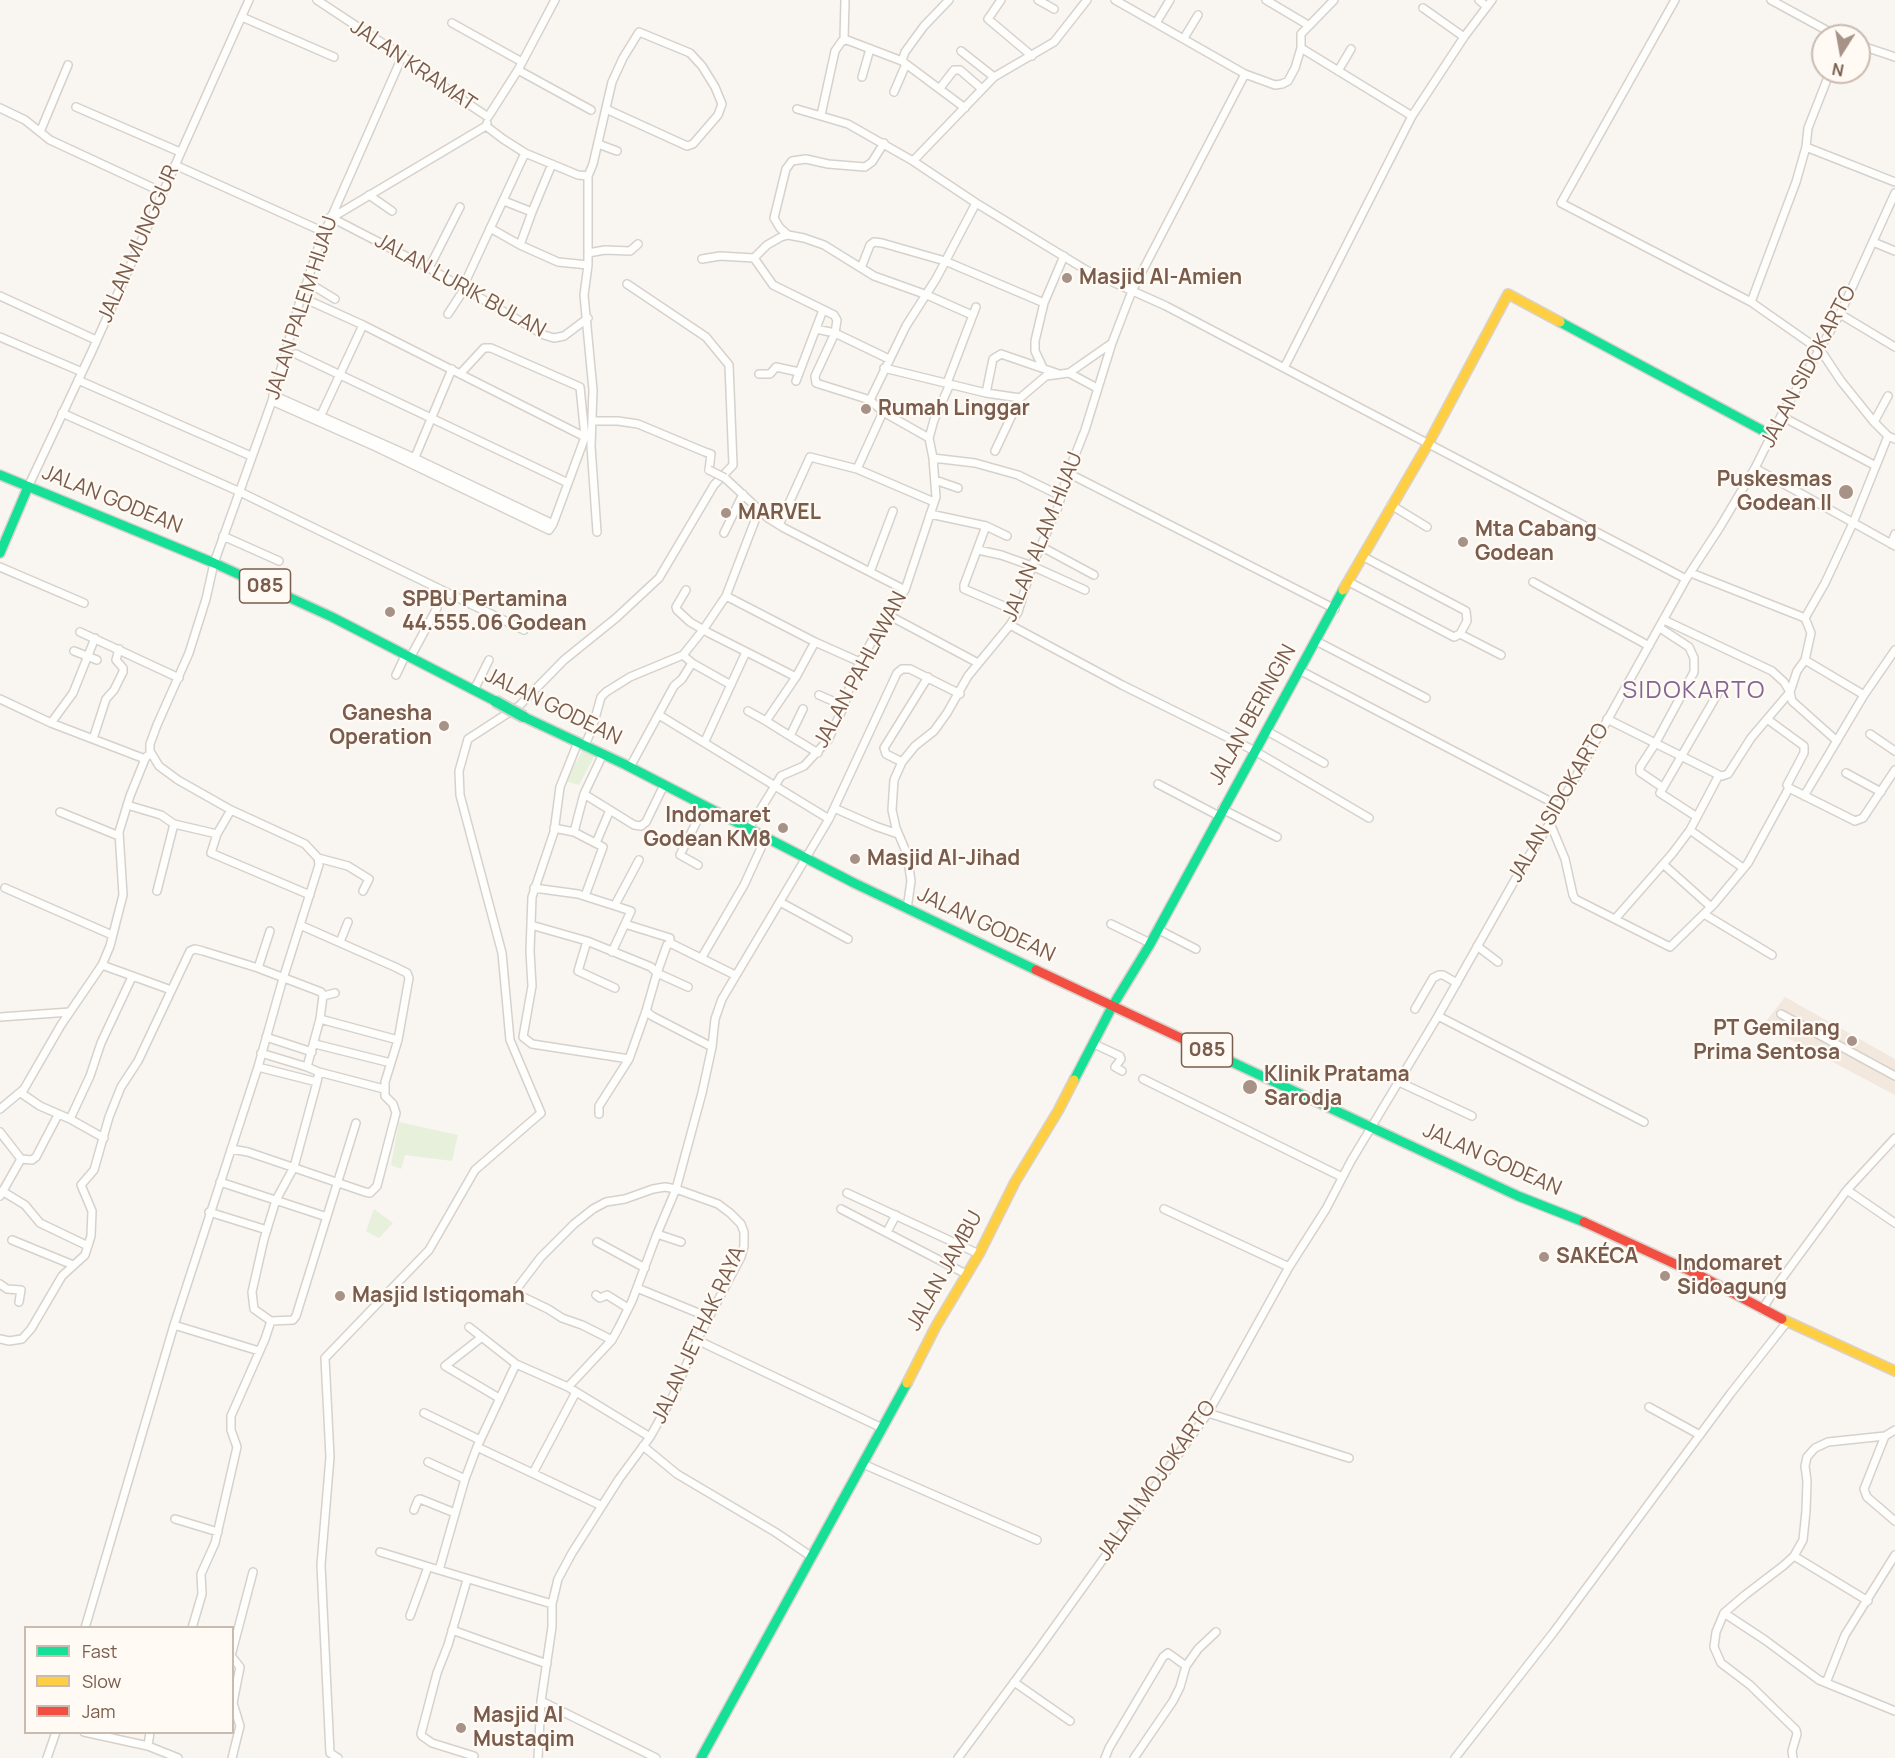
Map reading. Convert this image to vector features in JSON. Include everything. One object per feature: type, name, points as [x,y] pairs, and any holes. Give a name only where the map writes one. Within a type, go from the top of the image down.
[{"type":"main road","name":"JALAN BERINGIN","points":[[1113,1005],[1150,943],[1362,556],[1428,444],[1508,294],[1771,435]]},
{"type":"main road","name":"JALAN GODEAN","points":[[0,475],[214,562],[332,617],[409,655],[524,717],[630,767],[907,909],[1518,1196],[1637,1245],[1699,1275],[1762,1310],[1895,1371]]},
{"type":"main road","points":[[0,553],[28,487]]},
{"type":"main road","name":"JALAN JAMBU","points":[[701,1758],[863,1464],[936,1326],[979,1254],[1015,1182],[1058,1111],[1113,1005]]},
{"type":"street","name":"JALAN MUNGGUR","points":[[28,487],[249,0]]},
{"type":"street","name":"JALAN KRAMAT","points":[[317,0],[488,117],[518,70],[555,0]]},
{"type":"street","points":[[821,115],[835,51],[844,40],[846,0]]},
{"type":"street","points":[[894,92],[906,52],[924,26],[949,0]]},
{"type":"street","points":[[1001,0],[988,19],[1032,56]]},
{"type":"street","points":[[1038,0],[1054,9]]},
{"type":"street","points":[[913,160],[994,77],[1054,42],[1087,0]]},
{"type":"street","points":[[1115,0],[1127,3],[1156,23],[1245,74],[1275,85],[1288,81],[1301,48],[1302,34],[1334,0]]},
{"type":"street","points":[[1156,23],[1170,0]]},
{"type":"street","points":[[1267,0],[1308,26]]},
{"type":"street","points":[[1284,368],[1412,116],[1489,3],[1479,0]]},
{"type":"street","points":[[1676,0],[1561,203],[1751,302],[1821,351],[1841,381],[1874,422],[1891,438],[1876,466],[1825,583],[1805,618]]},
{"type":"street","points":[[1771,0],[1815,24]]},
{"type":"street","points":[[1423,8],[1464,37]]},
{"type":"street","points":[[1184,38],[1198,15]]},
{"type":"street","points":[[242,17],[334,57]]},
{"type":"street","points":[[452,23],[522,62]]},
{"type":"street","points":[[597,532],[591,446],[593,390],[588,318],[584,295],[588,266],[588,176],[598,144],[606,109],[616,72],[639,32],[690,53],[702,66],[722,104],[718,115],[693,144],[687,146],[606,109]]},
{"type":"street","points":[[844,40],[904,63],[965,108]]},
{"type":"street","points":[[1301,48],[1412,116]]},
{"type":"street","points":[[861,77],[870,49]]},
{"type":"street","points":[[1338,72],[1351,49]]},
{"type":"street","points":[[1871,49],[1895,57]]},
{"type":"street","points":[[961,51],[994,77]]},
{"type":"street","name":"JALAN PALEM HIJAU","points":[[21,1093],[70,1012],[102,965],[110,946],[123,895],[119,836],[127,805],[136,778],[150,751],[157,724],[179,678],[199,622],[214,562],[272,398],[301,297],[324,232],[361,154],[402,57]]},
{"type":"street","points":[[40,132],[68,65]]},
{"type":"street","points":[[940,88],[954,69],[960,70],[982,89]]},
{"type":"street","points":[[518,70],[591,110]]},
{"type":"street","name":"JALAN ALAM HIJAU","points":[[907,909],[911,880],[910,867],[892,810],[894,780],[902,762],[915,746],[934,731],[960,694],[968,676],[1018,612],[1032,566],[1042,547],[1085,430],[1112,343],[1132,291],[1245,74]]},
{"type":"street","points":[[1751,302],[1796,182],[1806,147],[1808,128],[1825,84]]},
{"type":"street","points":[[76,107],[180,152]]},
{"type":"street","points":[[0,108],[25,120],[59,144],[162,192]]},
{"type":"street","points":[[797,110],[848,123],[913,160],[976,203],[1086,270],[1166,306],[1686,579]]},
{"type":"street","points":[[332,217],[486,126],[488,117]]},
{"type":"street","points":[[486,126],[525,153],[578,175],[588,176]]},
{"type":"street","points":[[884,143],[872,162],[865,166],[828,164],[806,159],[792,160],[786,169],[774,218],[788,235],[816,241],[874,276],[927,295],[972,315]]},
{"type":"street","points":[[598,144],[617,151]]},
{"type":"street","points":[[1806,147],[1895,182]]},
{"type":"street","points":[[448,315],[464,288],[525,153]]},
{"type":"street","points":[[520,245],[552,164]]},
{"type":"street","points":[[175,165],[324,232]]},
{"type":"street","name":"JALAN SIDOKARTO","points":[[1371,1127],[1550,823],[1686,579],[1755,468],[1781,416],[1821,351],[1895,193]]},
{"type":"street","points":[[369,195],[392,211]]},
{"type":"street","points":[[504,201],[532,212]]},
{"type":"street","points":[[870,400],[906,326],[927,295],[976,203]]},
{"type":"street","points":[[429,268],[460,207]]},
{"type":"street","name":"JALAN LURIK BULAN","points":[[332,217],[429,268],[535,330],[554,338],[564,336],[588,318]]},
{"type":"street","points":[[490,228],[558,262],[588,266]]},
{"type":"street","points":[[702,259],[720,256],[754,258],[774,240],[788,235]]},
{"type":"street","points":[[861,268],[870,245],[874,242],[882,243],[945,261],[1044,303]]},
{"type":"street","points":[[1873,242],[1895,251]]},
{"type":"street","points":[[588,253],[605,250],[626,252],[638,244]]},
{"type":"street","points":[[1043,368],[1035,351],[1035,341],[1044,303],[1064,256]]},
{"type":"street","points":[[754,258],[773,285],[834,315],[837,320],[834,333],[815,376],[816,382],[819,385],[870,400],[883,412],[928,438],[976,307]]},
{"type":"street","points":[[307,282],[335,299]]},
{"type":"street","points":[[338,1758],[330,1753],[321,1565],[330,1456],[325,1358],[429,1250],[475,1170],[541,1113],[510,1040],[502,953],[460,795],[459,771],[468,739],[519,706],[564,660],[616,618],[659,578],[714,485],[733,465],[729,365],[706,337],[627,284]]},
{"type":"street","points":[[0,296],[96,340]]},
{"type":"street","points":[[301,297],[363,325],[585,437]]},
{"type":"street","points":[[796,381],[823,310]]},
{"type":"street","points":[[1840,314],[1895,347]]},
{"type":"street","points":[[321,416],[363,325]]},
{"type":"street","points":[[816,329],[834,333],[889,359]]},
{"type":"street","points":[[0,337],[82,372]]},
{"type":"street","points":[[994,451],[1020,398],[1046,376],[1069,373],[1112,343]]},
{"type":"street","points":[[272,398],[553,524],[585,437],[580,387],[491,348],[483,348],[460,374]]},
{"type":"street","points":[[296,354],[568,483]]},
{"type":"street","points":[[986,393],[993,359],[1001,354],[1060,374]]},
{"type":"street","points":[[759,374],[770,374],[777,367],[799,372]]},
{"type":"street","points":[[884,368],[986,393],[1020,398]]},
{"type":"street","points":[[413,462],[452,369]]},
{"type":"street","points":[[1069,373],[1097,388]]},
{"type":"street","points":[[78,380],[251,456]]},
{"type":"street","points":[[1874,422],[1888,396]]},
{"type":"street","points":[[272,398],[321,416],[413,462]]},
{"type":"street","points":[[62,412],[238,491],[524,630]]},
{"type":"street","points":[[857,469],[883,412]]},
{"type":"street","points":[[1781,416],[1876,466]]},
{"type":"street","points":[[592,421],[638,424],[711,454],[709,470],[725,478],[759,510],[779,525],[905,590]]},
{"type":"street","name":"JALAN PAHLAWAN","points":[[749,828],[781,776],[804,766],[828,740],[860,662],[905,590],[934,502],[933,458],[928,438]]},
{"type":"street","points":[[779,525],[810,457],[857,469],[934,502]]},
{"type":"street","points":[[933,458],[975,463],[1018,475],[1061,496]]},
{"type":"street","points":[[1755,468],[1893,545],[1895,534]]},
{"type":"street","points":[[1068,473],[1335,609]]},
{"type":"street","points":[[935,480],[958,488]]},
{"type":"street","points":[[724,533],[743,494]]},
{"type":"street","points":[[1391,505],[1427,527]]},
{"type":"street","points":[[630,767],[674,686],[682,679],[687,659],[726,596],[759,510]]},
{"type":"street","points":[[870,572],[892,511]]},
{"type":"street","points":[[930,514],[986,526],[1007,536]]},
{"type":"street","points":[[986,526],[964,589],[1018,612]]},
{"type":"street","points":[[223,536],[279,561]]},
{"type":"street","points":[[1042,547],[1094,574]]},
{"type":"street","points":[[978,550],[1032,566],[1085,590]]},
{"type":"street","points":[[1349,582],[1454,637],[1460,634],[1467,621],[1466,611],[1362,556]]},
{"type":"street","points":[[0,567],[84,603]]},
{"type":"street","points":[[1606,719],[1722,776],[1728,774],[1751,738],[1790,692],[1797,671],[1805,660],[1811,633],[1805,618],[1691,573]]},
{"type":"street","points":[[1533,582],[1649,646]]},
{"type":"street","points":[[686,590],[676,607],[677,610],[706,631],[796,677]]},
{"type":"street","points":[[726,596],[815,642],[860,662]]},
{"type":"street","points":[[396,675],[437,608]]},
{"type":"street","points":[[890,616],[978,663]]},
{"type":"street","points":[[1664,620],[1773,671],[1784,682],[1792,701],[1837,741]]},
{"type":"street","points":[[1010,625],[1122,685],[1256,751],[1369,819]]},
{"type":"street","points":[[1660,628],[1689,647],[1694,658],[1694,672],[1639,770],[1662,787]]},
{"type":"street","points":[[80,632],[179,678]]},
{"type":"street","points":[[1460,634],[1501,655]]},
{"type":"street","points":[[51,723],[73,693],[95,638]]},
{"type":"street","points":[[1316,641],[1426,698]]},
{"type":"street","points":[[766,721],[796,677],[815,642]]},
{"type":"street","points":[[93,739],[106,699],[114,690],[123,672],[123,668],[116,660],[119,649]]},
{"type":"street","points":[[1804,796],[1864,695],[1895,650]]},
{"type":"street","points":[[74,651],[97,660]]},
{"type":"street","points":[[705,741],[746,652]]},
{"type":"street","points":[[629,1059],[532,1044],[523,1037],[532,986],[531,925],[534,888],[554,828],[560,787],[581,744],[592,729],[601,697],[630,677],[687,659],[731,685]]},
{"type":"street","points":[[474,690],[489,660]]},
{"type":"street","points":[[1805,660],[1864,695]]},
{"type":"street","points":[[568,1387],[612,1340],[645,1268],[676,1188],[702,1093],[712,1047],[715,1019],[722,999],[829,819],[897,673],[905,669],[928,677],[960,694]]},
{"type":"street","points":[[1301,670],[1559,806]]},
{"type":"street","points":[[902,762],[886,754],[884,748],[928,677]]},
{"type":"street","points":[[1697,817],[1660,793],[1718,693]]},
{"type":"street","points":[[819,695],[843,706]]},
{"type":"street","points":[[0,699],[51,723],[145,759]]},
{"type":"street","points":[[790,736],[803,709]]},
{"type":"street","points":[[748,711],[818,753]]},
{"type":"street","points":[[659,715],[705,741],[829,819]]},
{"type":"street","points":[[1550,823],[1565,859],[1575,899],[1670,947],[1712,907],[1743,868],[1789,788],[1787,785],[1803,753],[1804,746],[1767,719]]},
{"type":"street","points":[[1267,731],[1324,763]]},
{"type":"street","points":[[1870,734],[1895,751]]},
{"type":"street","points":[[150,751],[159,766],[178,780],[231,810],[306,844],[318,858],[348,866],[369,879],[363,891]]},
{"type":"street","points":[[574,832],[584,794],[603,754]]},
{"type":"street","points":[[1789,788],[1855,821],[1863,818],[1895,770]]},
{"type":"street","points":[[1846,774],[1881,792]]},
{"type":"street","points":[[1615,919],[1690,830],[1719,775]]},
{"type":"street","points":[[1158,784],[1277,837]]},
{"type":"street","points":[[584,794],[634,825],[644,825],[664,785]]},
{"type":"street","points":[[127,805],[161,815],[174,824],[218,834]]},
{"type":"street","points":[[698,866],[680,855],[705,805]]},
{"type":"street","points":[[834,808],[898,834]]},
{"type":"street","points":[[231,810],[211,850],[214,855],[310,895]]},
{"type":"street","points":[[596,843],[610,810]]},
{"type":"street","points":[[60,812],[119,836]]},
{"type":"street","points":[[157,891],[174,824]]},
{"type":"street","points":[[554,828],[574,832],[603,847],[585,896]]},
{"type":"street","points":[[1690,830],[1743,868]]},
{"type":"street","points":[[702,957],[740,893],[766,837]]},
{"type":"street","points":[[86,1626],[174,1325],[258,1067],[318,870],[318,858]]},
{"type":"street","points":[[615,905],[639,860]]},
{"type":"street","points":[[1663,864],[1712,907]]},
{"type":"street","points":[[5,888],[112,935]]},
{"type":"street","points":[[534,888],[585,896],[631,910],[612,952]]},
{"type":"street","points":[[780,902],[848,939]]},
{"type":"street","points":[[1704,914],[1772,955]]},
{"type":"street","points":[[340,942],[348,922]]},
{"type":"street","points":[[625,924],[670,938],[670,943]]},
{"type":"street","points":[[1111,924],[1150,943]]},
{"type":"street","points":[[231,1149],[248,1152],[370,1193],[377,1186],[396,1113],[384,1089],[398,1040],[409,978],[407,973],[300,925]]},
{"type":"street","points":[[531,925],[587,941],[651,967],[657,973],[688,987]]},
{"type":"street","points":[[1157,929],[1196,949]]},
{"type":"street","points":[[258,968],[270,931]]},
{"type":"street","points":[[587,941],[578,968],[579,973],[615,988]]},
{"type":"street","points":[[670,943],[735,975]]},
{"type":"street","points":[[599,1114],[599,1106],[629,1059],[657,973],[667,945],[670,943]]},
{"type":"street","points":[[1478,946],[1498,962]]},
{"type":"street","points":[[0,1339],[9,1341],[22,1339],[31,1329],[62,1276],[85,1254],[92,1236],[92,1211],[81,1185],[94,1170],[109,1117],[122,1087],[138,1061],[190,951],[195,949],[284,976],[321,992],[323,996],[320,1019],[307,1067]]},
{"type":"street","points":[[102,965],[171,990]]},
{"type":"street","points":[[1415,1009],[1433,978],[1443,975],[1457,983]]},
{"type":"street","points":[[21,1160],[32,1160],[36,1157],[90,1076],[101,1043],[132,976]]},
{"type":"street","points":[[323,996],[335,993]]},
{"type":"street","points":[[646,1011],[712,1047]]},
{"type":"street","points":[[0,1017],[70,1012]]},
{"type":"street","points":[[1781,1014],[1895,1076]]},
{"type":"street","points":[[1438,1016],[1644,1122]]},
{"type":"street","points":[[320,1019],[398,1040]]},
{"type":"street","points":[[266,1037],[391,1063]]},
{"type":"street","points":[[1094,1044],[1121,1057],[1115,1067],[1122,1071]]},
{"type":"street","points":[[261,1053],[319,1072],[384,1089]]},
{"type":"street","points":[[258,1067],[317,1082]]},
{"type":"street","points":[[319,1072],[294,1167],[276,1200],[252,1292],[254,1309],[271,1321],[293,1320],[296,1316],[356,1123]]},
{"type":"street","points":[[1143,1079],[1342,1177]]},
{"type":"street","points":[[1399,1082],[1472,1116]]},
{"type":"street","points":[[0,1109],[21,1093],[104,1138]]},
{"type":"street","name":"JALAN MOJOKARTO","points":[[958,1758],[1208,1413],[1289,1267],[1326,1209],[1371,1127]]},
{"type":"street","points":[[0,1132],[21,1160]]},
{"type":"street","points":[[1762,1310],[1780,1281],[1847,1190],[1895,1138]]},
{"type":"street","points":[[21,1160],[2,1190],[25,1204],[40,1223],[88,1246]]},
{"type":"street","points":[[220,1182],[327,1217]]},
{"type":"street","points":[[612,1340],[562,1318],[515,1291],[541,1257],[574,1224],[593,1209],[606,1202],[625,1199],[652,1188],[665,1186],[676,1188]]},
{"type":"street","name":"JALAN JETHAK RAYA","points":[[538,1758],[541,1701],[552,1628],[552,1604],[558,1579],[602,1506],[650,1437],[673,1396],[696,1340],[741,1257],[744,1245],[744,1232],[741,1224],[730,1213],[718,1204],[676,1188]]},
{"type":"street","points":[[1847,1190],[1895,1223]]},
{"type":"street","points":[[847,1193],[979,1254]]},
{"type":"street","points":[[841,1209],[966,1274]]},
{"type":"street","points":[[1164,1209],[1289,1267]]},
{"type":"street","points":[[209,1212],[267,1230]]},
{"type":"street","points":[[887,1232],[896,1215]]},
{"type":"street","points":[[657,1234],[681,1242]]},
{"type":"street","points":[[12,1239],[73,1266]]},
{"type":"street","points":[[597,1242],[645,1268]]},
{"type":"street","points":[[0,1284],[7,1289],[21,1290],[19,1302]]},
{"type":"street","points":[[637,1288],[708,1317]]},
{"type":"street","points":[[596,1295],[600,1298],[607,1295],[628,1308]]},
{"type":"street","points":[[193,1626],[202,1594],[201,1574],[218,1532],[237,1448],[231,1430],[231,1416],[271,1321]]},
{"type":"street","points":[[1455,1758],[1787,1322]]},
{"type":"street","points":[[174,1325],[259,1351]]},
{"type":"street","points":[[468,1327],[516,1364],[568,1387],[650,1437]]},
{"type":"street","points":[[482,1337],[445,1366],[499,1398]]},
{"type":"street","points":[[696,1340],[882,1428]]},
{"type":"street","points":[[439,1570],[465,1479],[478,1443],[516,1364]]},
{"type":"street","points":[[533,1473],[576,1392]]},
{"type":"street","points":[[1649,1407],[1700,1435]]},
{"type":"street","points":[[424,1413],[533,1473],[602,1506]]},
{"type":"street","points":[[1208,1413],[1349,1458]]},
{"type":"street","points":[[1793,1758],[1792,1750],[1796,1730],[1750,1685],[1718,1660],[1714,1647],[1716,1632],[1724,1613],[1794,1556],[1803,1540],[1806,1526],[1805,1466],[1809,1455],[1815,1448],[1828,1442],[1885,1436],[1895,1430]]},
{"type":"street","points":[[1885,1436],[1864,1489],[1867,1497],[1895,1521]]},
{"type":"street","points":[[643,1446],[677,1474],[775,1532],[812,1557]]},
{"type":"street","points":[[428,1462],[465,1479]]},
{"type":"street","points":[[863,1464],[1037,1540]]},
{"type":"street","points":[[414,1510],[420,1499],[455,1514]]},
{"type":"street","points":[[175,1519],[218,1532]]},
{"type":"street","points":[[380,1552],[552,1604]]},
{"type":"street","points":[[1826,1683],[1845,1635],[1895,1555]]},
{"type":"street","points":[[1794,1556],[1868,1601]]},
{"type":"street","points":[[410,1616],[428,1568]]},
{"type":"street","points":[[234,1644],[253,1572]]},
{"type":"street","points":[[467,1580],[437,1673],[421,1734],[432,1743],[476,1757]]},
{"type":"street","points":[[1724,1613],[1819,1680],[1895,1711]]},
{"type":"street","points":[[452,1630],[547,1664]]},
{"type":"street","points":[[1134,1758],[1173,1701],[1180,1688],[1186,1666],[1198,1649],[1216,1632]]},
{"type":"street","points":[[1105,1758],[1163,1657],[1168,1653],[1186,1666]]},
{"type":"street","points":[[234,1660],[240,1667],[234,1698]]},
{"type":"street","points":[[1014,1682],[1070,1721]]},
{"type":"street","points":[[541,1701],[656,1758]]},
{"type":"street","points":[[232,1758],[240,1728],[234,1707]]},
{"type":"street","points":[[47,1758],[55,1734]]},
{"type":"street","points":[[93,1734],[148,1746],[178,1758]]},
{"type":"street","points":[[148,1746],[150,1734]]},
{"type":"shaded area","points":[[1785,997],[1895,1059],[1895,1095],[1763,1025]]},
{"type":"green space","points":[[583,750],[595,755],[579,785],[565,781]]},
{"type":"green space","points":[[399,1122],[458,1135],[452,1161],[405,1155],[401,1169],[391,1165]]},
{"type":"green space","points":[[374,1209],[393,1223],[379,1238],[366,1231]]},
{"type":"traffic: fast","points":[[1560,322],[1771,435]]},
{"type":"traffic: fast","points":[[0,475],[214,563],[332,617],[495,701]]},
{"type":"traffic: fast","points":[[0,553],[28,487]]},
{"type":"traffic: fast","points":[[1074,1080],[1113,1005],[1149,946],[1343,590]]},
{"type":"traffic: fast","points":[[495,701],[524,717]]},
{"type":"traffic: fast","points":[[524,717],[624,764],[854,883],[1036,970]]},
{"type":"traffic: fast","points":[[1202,1048],[1518,1196],[1584,1222]]},
{"type":"traffic: fast","points":[[701,1758],[907,1383]]},
{"type":"traffic: slow","points":[[1343,590],[1428,444],[1508,294],[1560,322]]},
{"type":"traffic: slow","points":[[907,1383],[936,1326],[979,1254],[1015,1182],[1074,1080]]},
{"type":"traffic: slow","points":[[1782,1319],[1895,1371]]},
{"type":"traffic: jam","points":[[1036,970],[1202,1048]]},
{"type":"traffic: jam","points":[[1584,1222],[1699,1275],[1782,1319]]},
{"type":"place","name":"Masjid Al-Amien","points":[[1067,278]]},
{"type":"place","name":"Rumah Linggar","points":[[866,409]]},
{"type":"place","name":"Puskesmas Godean II","points":[[1846,492]]},
{"type":"place","name":"MARVEL","points":[[726,513]]},
{"type":"place","name":"Mta Cabang Godean","points":[[1463,542]]},
{"type":"place","name":"SPBU Pertamina 44.555.06 Godean","points":[[390,612]]},
{"type":"place","name":"Ganesha Operation","points":[[444,726]]},
{"type":"place","name":"Indomaret Godean KM8","points":[[783,828]]},
{"type":"place","name":"Masjid Al-Jihad","points":[[855,859]]},
{"type":"place","name":"PT Gemilang Prima Sentosa","points":[[1852,1041]]},
{"type":"place","name":"Klinik Pratama Sarodja","points":[[1250,1087]]},
{"type":"place","name":"SAKÉCA","points":[[1544,1257]]},
{"type":"place","name":"Indomaret Sidoagung","points":[[1665,1276]]},
{"type":"place","name":"Masjid Istiqomah","points":[[340,1296]]},
{"type":"place","name":"Masjid Al Mustaqim","points":[[461,1728]]},
{"type":"district","name":"SIDOKARTO","points":[[1694,691]]}]
